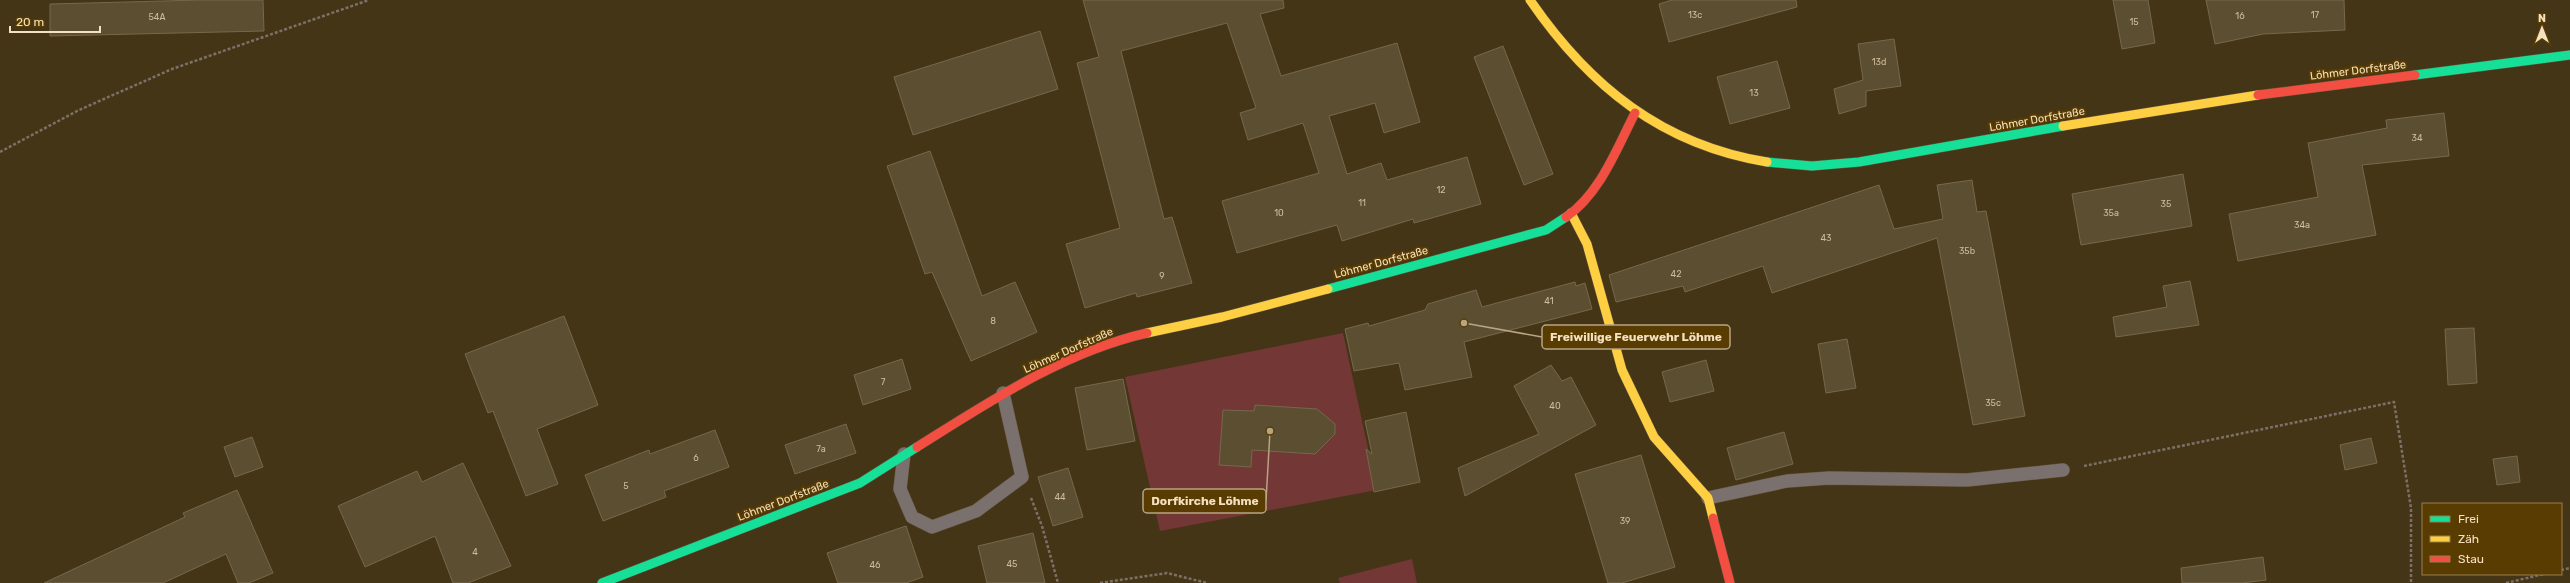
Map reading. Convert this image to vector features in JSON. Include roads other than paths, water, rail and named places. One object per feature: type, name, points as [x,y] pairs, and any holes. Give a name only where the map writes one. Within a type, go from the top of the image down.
[{"type":"street","points":[[1530,0],[1545,24],[1580,66],[1635,113]]},
{"type":"street","name":"Löhmer Dorfstraße","points":[[602,583],[860,483],[1003,393],[1076,357],[1118,340],[1222,317],[1546,230],[1571,213],[1583,201],[1601,174],[1635,113],[1671,133],[1713,150],[1783,165],[1842,164],[2181,105],[2570,55]]},
{"type":"street","points":[[1571,213],[1587,244],[1622,370],[1654,437],[1708,498],[1730,583]]},
{"type":"lane","points":[[904,454],[900,489],[912,517],[932,527],[976,511],[1022,477],[1003,393]]},
{"type":"lane","points":[[1708,498],[1787,481],[1829,478],[1967,480],[2063,470]]},
{"type":"place","name":"Freiwillige Feuerwehr Löhme","points":[[1464,323]]},
{"type":"place","name":"Dorfkirche Löhme","points":[[1270,431]]}]
